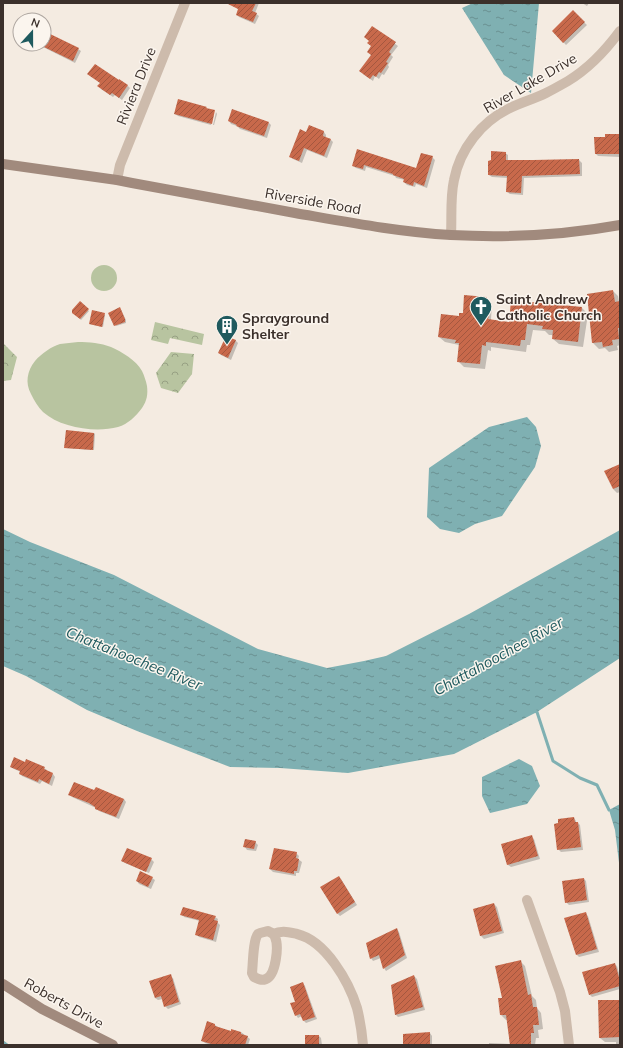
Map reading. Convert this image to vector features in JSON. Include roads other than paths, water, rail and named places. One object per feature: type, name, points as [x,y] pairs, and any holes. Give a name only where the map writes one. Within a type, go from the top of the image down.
[{"type":"street","name":"Riviera Drive","points":[[117,180],[120,165],[185,3]]},
{"type":"street","name":"River Lake Drive","points":[[451,235],[452,194],[455,176],[468,144],[481,129],[509,108],[546,93],[569,80],[592,63],[613,41],[620,31]]},
{"type":"street","name":"Riverside Road","points":[[3,164],[117,180],[355,224],[428,233],[497,236],[527,235],[620,225]]},
{"type":"street","points":[[527,900],[560,992],[565,1011],[569,1045]]},
{"type":"street","points":[[273,934],[279,931],[286,931],[302,935],[315,941],[329,955],[346,982],[357,1007],[364,1045]]},
{"type":"street","name":"Roberts Drive","points":[[3,984],[42,1009],[113,1045]]},
{"type":"water","points":[[473,3],[539,3],[531,93],[504,75],[462,8]]},
{"type":"water","points":[[527,417],[536,427],[541,446],[535,467],[502,516],[475,524],[459,533],[440,529],[427,517],[429,468],[489,427]]},
{"type":"water","name":"Chattahoochee River","points":[[3,529],[30,542],[114,575],[258,649],[327,668],[386,656],[469,614],[620,530],[620,658],[537,712],[454,754],[348,773],[280,768],[230,767],[87,710],[26,676],[3,666]]},
{"type":"water","points":[[519,759],[532,766],[540,786],[527,804],[490,813],[482,796],[482,777]]},
{"type":"water","points":[[620,804],[620,871],[615,830],[609,810]]},
{"type":"waterway","points":[[534,711],[537,712],[553,761],[580,778],[597,785],[609,810]]},
{"type":"waterway","points":[[3,1042],[7,1045]]},
{"type":"place","name":"Saint Andrew Catholic Church","points":[[481,326]]},
{"type":"place","name":"Sprayground Shelter","points":[[227,346]]}]
